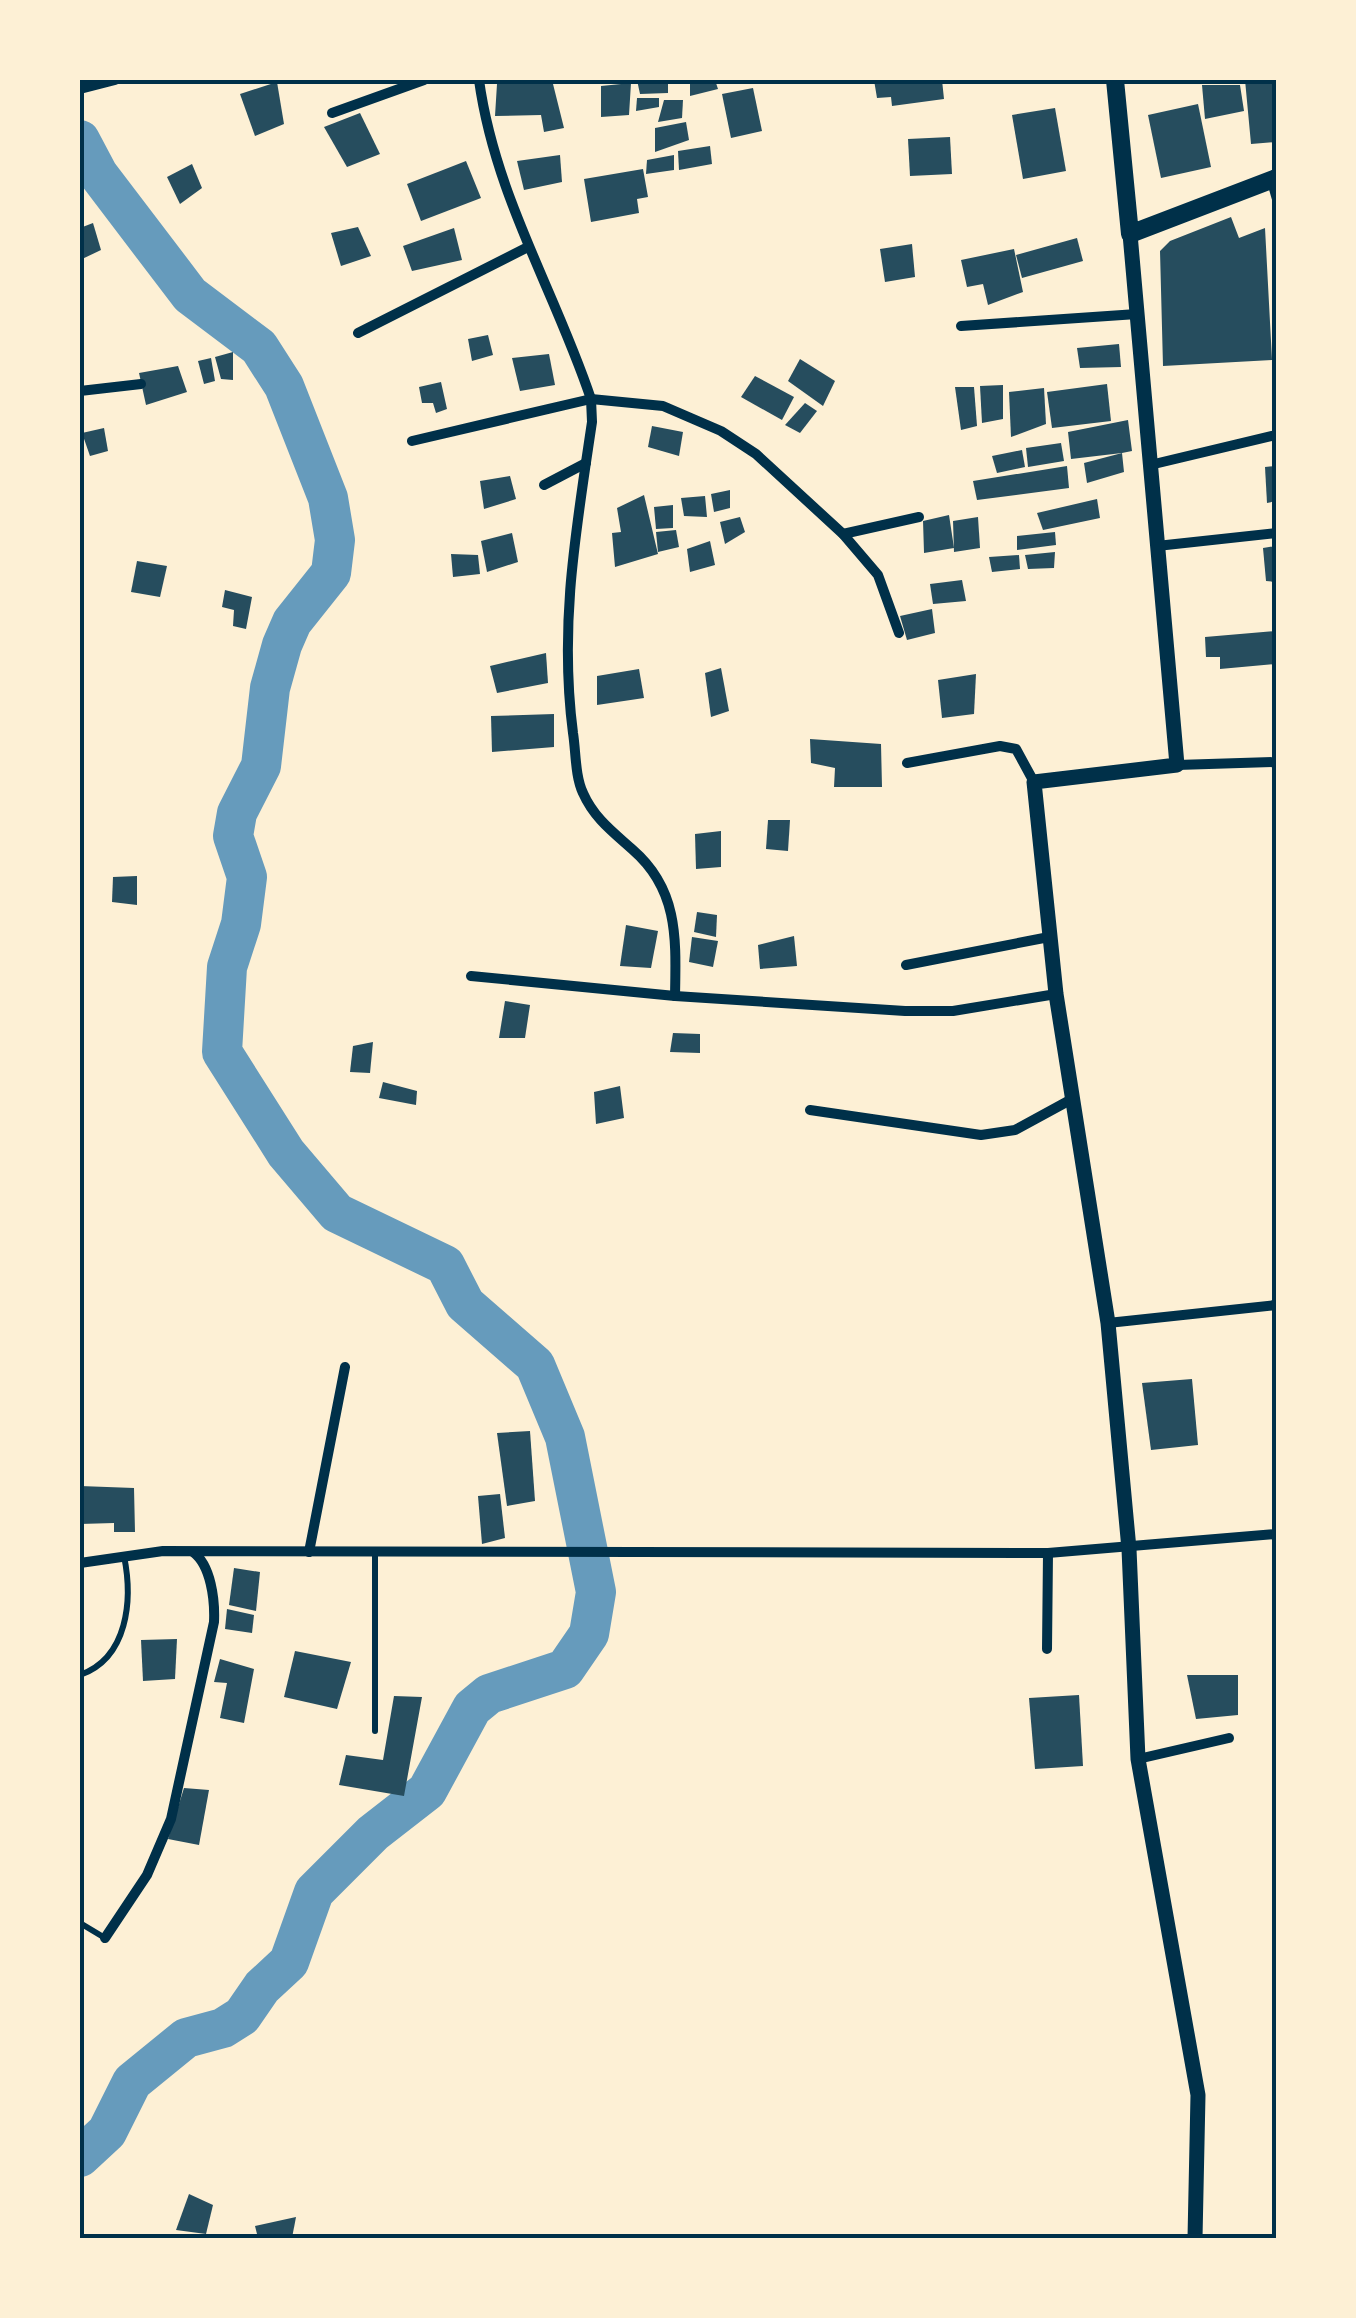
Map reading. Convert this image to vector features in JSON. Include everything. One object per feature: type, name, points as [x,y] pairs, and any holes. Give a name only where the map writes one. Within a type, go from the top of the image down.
[{"type":"main road","points":[[1115,80],[1130,234],[1273,179]]},
{"type":"street","points":[[80,89],[115,80]]},
{"type":"street","points":[[332,113],[424,80]]},
{"type":"street","points":[[479,80],[495,153],[526,248],[590,399],[564,654],[581,790],[596,815],[656,875],[670,902],[676,932],[675,996]]},
{"type":"street","points":[[1107,80],[1115,80]]},
{"type":"street","points":[[1130,234],[1176,765]]},
{"type":"street","points":[[358,333],[526,248]]},
{"type":"street","points":[[961,326],[1137,314]]},
{"type":"street","points":[[80,391],[141,384]]},
{"type":"street","points":[[412,441],[590,399],[663,406],[721,431],[756,454],[843,534],[878,576],[898,634]]},
{"type":"street","points":[[1150,465],[1276,435]]},
{"type":"street","points":[[544,485],[586,464]]},
{"type":"street","points":[[843,534],[919,517]]},
{"type":"street","points":[[1157,546],[1276,532]]},
{"type":"street","points":[[907,763],[1000,746],[1016,749],[1034,782],[1056,994],[1108,1323],[1129,1549],[1138,1759],[1198,2095],[1195,2238]]},
{"type":"street","points":[[1034,782],[1176,765],[1276,762]]},
{"type":"street","points":[[906,965],[1049,937]]},
{"type":"street","points":[[472,976],[675,996],[954,1011],[1056,994]]},
{"type":"street","points":[[810,1110],[981,1135],[1015,1130],[1072,1100]]},
{"type":"street","points":[[1108,1323],[1276,1305]]},
{"type":"street","points":[[309,1552],[345,1367]]},
{"type":"street","points":[[80,1562],[124,1554],[192,1551],[578,1555],[1048,1552],[1129,1549],[1276,1534]]},
{"type":"street","points":[[106,1938],[147,1875],[171,1819],[186,1753],[215,1602],[203,1559],[192,1551]]},
{"type":"street","points":[[1047,1649],[1048,1552]]},
{"type":"street","points":[[1138,1759],[1229,1738]]},
{"type":"lane","points":[[1273,179],[1276,204]]},
{"type":"lane","points":[[375,1553],[375,1730]]},
{"type":"lane","points":[[80,1675],[95,1670],[116,1648],[129,1580],[124,1554]]},
{"type":"lane","points":[[80,1924],[106,1938]]},
{"type":"building","points":[[552,80],[564,128],[544,132],[541,115],[495,116],[497,84]]},
{"type":"building","points":[[637,80],[668,80],[668,93],[640,94]]},
{"type":"building","points":[[690,80],[715,80],[718,89],[690,96]]},
{"type":"building","points":[[874,80],[942,80],[944,99],[892,106],[891,97],[877,98]]},
{"type":"building","points":[[1245,80],[1276,80],[1276,142],[1251,144]]},
{"type":"building","points":[[277,82],[284,124],[255,136],[240,94]]},
{"type":"building","points":[[631,83],[629,115],[601,117],[601,86]]},
{"type":"building","points":[[1202,85],[1240,85],[1244,111],[1205,119]]},
{"type":"building","points":[[753,88],[762,131],[731,138],[722,94]]},
{"type":"building","points":[[637,98],[659,98],[659,107],[636,111]]},
{"type":"building","points":[[664,100],[683,100],[682,118],[658,122]]},
{"type":"building","points":[[1198,104],[1211,167],[1161,178],[1148,115]]},
{"type":"building","points":[[1055,108],[1066,171],[1023,179],[1012,115]]},
{"type":"building","points":[[360,113],[380,154],[347,167],[324,127]]},
{"type":"building","points":[[686,122],[689,140],[655,152],[655,128]]},
{"type":"building","points":[[950,137],[952,174],[910,176],[908,139]]},
{"type":"building","points":[[710,146],[712,164],[679,170],[678,151]]},
{"type":"building","points":[[560,155],[562,182],[524,190],[517,161]]},
{"type":"building","points":[[674,155],[674,170],[646,174],[647,160]]},
{"type":"building","points":[[466,161],[481,198],[421,221],[407,184]]},
{"type":"building","points":[[192,164],[202,188],[180,204],[167,177]]},
{"type":"building","points":[[643,169],[648,197],[637,199],[639,213],[591,222],[584,179]]},
{"type":"building","points":[[1231,217],[1239,238],[1265,228],[1272,360],[1163,366],[1160,251],[1170,241]]},
{"type":"building","points":[[93,223],[101,250],[80,260],[80,228]]},
{"type":"building","points":[[358,227],[371,256],[341,266],[331,233]]},
{"type":"building","points":[[454,228],[462,260],[412,271],[403,246]]},
{"type":"building","points":[[1077,238],[1083,261],[1022,278],[1016,255]]},
{"type":"building","points":[[912,244],[915,277],[885,282],[880,249]]},
{"type":"building","points":[[1014,249],[1023,292],[988,305],[983,284],[967,287],[961,260]]},
{"type":"building","points":[[488,335],[493,355],[472,361],[468,339]]},
{"type":"building","points":[[1119,344],[1121,367],[1080,368],[1077,348]]},
{"type":"building","points":[[233,352],[233,380],[221,379],[215,357]]},
{"type":"building","points":[[549,354],[555,385],[520,391],[512,358]]},
{"type":"building","points":[[211,358],[215,381],[204,384],[198,361]]},
{"type":"building","points":[[800,359],[835,381],[823,406],[788,381]]},
{"type":"building","points":[[178,366],[187,392],[146,405],[139,373]]},
{"type":"building","points":[[755,376],[794,397],[782,420],[741,397]]},
{"type":"building","points":[[441,382],[447,409],[436,413],[433,403],[422,403],[419,387]]},
{"type":"building","points":[[1107,384],[1111,421],[1052,428],[1047,392]]},
{"type":"building","points":[[1003,385],[1003,419],[982,423],[980,386]]},
{"type":"building","points":[[955,387],[974,387],[977,426],[961,430]]},
{"type":"building","points":[[1044,388],[1046,424],[1011,437],[1009,392]]},
{"type":"building","points":[[805,403],[817,411],[800,433],[785,425]]},
{"type":"building","points":[[1128,420],[1132,451],[1071,459],[1068,432]]},
{"type":"building","points":[[652,426],[683,432],[679,456],[648,447]]},
{"type":"building","points":[[104,428],[108,451],[90,456],[82,433]]},
{"type":"building","points":[[1061,443],[1064,461],[1028,467],[1026,448]]},
{"type":"building","points":[[1022,450],[1025,467],[997,473],[992,456]]},
{"type":"building","points":[[1122,453],[1124,472],[1087,483],[1084,463]]},
{"type":"building","points":[[1067,466],[1069,488],[977,500],[973,481]]},
{"type":"building","points":[[1276,466],[1276,501],[1267,503],[1265,467]]},
{"type":"building","points":[[510,476],[516,499],[484,509],[480,481]]},
{"type":"building","points":[[730,490],[730,508],[714,512],[711,494]]},
{"type":"building","points":[[644,495],[658,554],[615,567],[612,533],[621,532],[617,508]]},
{"type":"building","points":[[705,496],[707,517],[684,516],[681,498]]},
{"type":"building","points":[[1097,499],[1100,518],[1043,530],[1037,513]]},
{"type":"building","points":[[673,505],[673,528],[656,529],[654,507]]},
{"type":"building","points":[[949,515],[954,548],[924,553],[923,521]]},
{"type":"building","points":[[740,517],[745,532],[725,544],[720,522]]},
{"type":"building","points":[[978,517],[980,548],[954,552],[953,521]]},
{"type":"building","points":[[676,530],[679,547],[658,552],[656,532]]},
{"type":"building","points":[[1055,532],[1056,545],[1017,550],[1017,536]]},
{"type":"building","points":[[512,533],[518,562],[487,572],[481,541]]},
{"type":"building","points":[[710,541],[715,565],[690,572],[687,549]]},
{"type":"building","points":[[1276,546],[1276,582],[1266,581],[1263,548]]},
{"type":"building","points":[[1055,552],[1054,568],[1028,569],[1025,555]]},
{"type":"building","points":[[451,554],[478,555],[480,574],[453,577]]},
{"type":"building","points":[[1019,555],[1020,569],[992,572],[989,557]]},
{"type":"building","points":[[137,561],[167,566],[160,597],[131,592]]},
{"type":"building","points":[[962,580],[966,601],[933,604],[930,584]]},
{"type":"building","points":[[225,590],[252,597],[246,629],[233,626],[234,610],[222,607]]},
{"type":"building","points":[[932,609],[935,633],[907,640],[900,616]]},
{"type":"building","points":[[1276,631],[1276,664],[1220,669],[1220,657],[1206,657],[1205,637]]},
{"type":"building","points":[[546,653],[548,683],[497,693],[490,666]]},
{"type":"building","points":[[721,668],[729,711],[711,717],[705,673]]},
{"type":"building","points":[[639,669],[644,698],[597,705],[597,676]]},
{"type":"building","points":[[976,674],[974,714],[942,718],[938,680]]},
{"type":"building","points":[[554,714],[554,747],[492,752],[491,716]]},
{"type":"building","points":[[810,739],[881,744],[882,787],[834,787],[835,768],[811,763]]},
{"type":"building","points":[[768,820],[790,820],[788,851],[766,849]]},
{"type":"building","points":[[721,831],[721,867],[696,869],[695,834]]},
{"type":"building","points":[[137,876],[137,905],[112,902],[113,877]]},
{"type":"building","points":[[697,912],[717,915],[716,937],[694,932]]},
{"type":"building","points":[[626,925],[658,931],[651,968],[620,966]]},
{"type":"building","points":[[794,936],[797,966],[760,969],[758,945]]},
{"type":"building","points":[[692,937],[718,941],[713,967],[689,962]]},
{"type":"building","points":[[505,1001],[530,1005],[525,1038],[499,1038]]},
{"type":"building","points":[[673,1033],[700,1034],[700,1053],[670,1052]]},
{"type":"building","points":[[373,1042],[370,1073],[350,1072],[353,1046]]},
{"type":"building","points":[[383,1082],[417,1091],[416,1105],[379,1098]]},
{"type":"building","points":[[620,1086],[624,1118],[596,1124],[594,1092]]},
{"type":"building","points":[[1192,1379],[1198,1445],[1151,1450],[1142,1383]]},
{"type":"building","points":[[530,1431],[535,1501],[507,1506],[497,1433]]},
{"type":"building","points":[[80,1486],[134,1488],[135,1532],[114,1532],[114,1523],[80,1524]]},
{"type":"building","points":[[500,1494],[505,1538],[482,1544],[478,1496]]},
{"type":"building","points":[[234,1568],[260,1572],[256,1611],[229,1605]]},
{"type":"building","points":[[227,1609],[254,1615],[252,1633],[225,1629]]},
{"type":"building","points":[[177,1639],[175,1679],[143,1681],[141,1640]]},
{"type":"building","points":[[295,1651],[351,1662],[337,1709],[284,1697]]},
{"type":"building","points":[[220,1659],[254,1669],[244,1723],[220,1718],[227,1683],[214,1682]]},
{"type":"building","points":[[1187,1675],[1238,1675],[1238,1715],[1196,1719]]},
{"type":"building","points":[[1079,1695],[1083,1766],[1035,1769],[1029,1698]]},
{"type":"building","points":[[394,1696],[422,1697],[404,1796],[339,1785],[346,1755],[383,1760]]},
{"type":"building","points":[[184,1788],[209,1790],[199,1845],[168,1839]]},
{"type":"building","points":[[189,2194],[213,2205],[206,2234],[176,2230]]},
{"type":"building","points":[[296,2217],[292,2238],[258,2238],[255,2226]]},
{"type":"waterway","points":[[80,140],[98,174],[190,295],[259,347],[284,386],[328,498],[335,540],[331,573],[292,622],[282,645],[270,688],[261,766],[237,813],[233,836],[247,877],[241,924],[227,967],[222,1052],[286,1153],[337,1213],[445,1265],[465,1304],[535,1365],[565,1437],[596,1592],[589,1634],[565,1669],[489,1694],[472,1708],[427,1791],[373,1833],[314,1892],[289,1962],[262,1987],[242,2016],[223,2028],[186,2038],[132,2082],[107,2132],[80,2157]]}]
